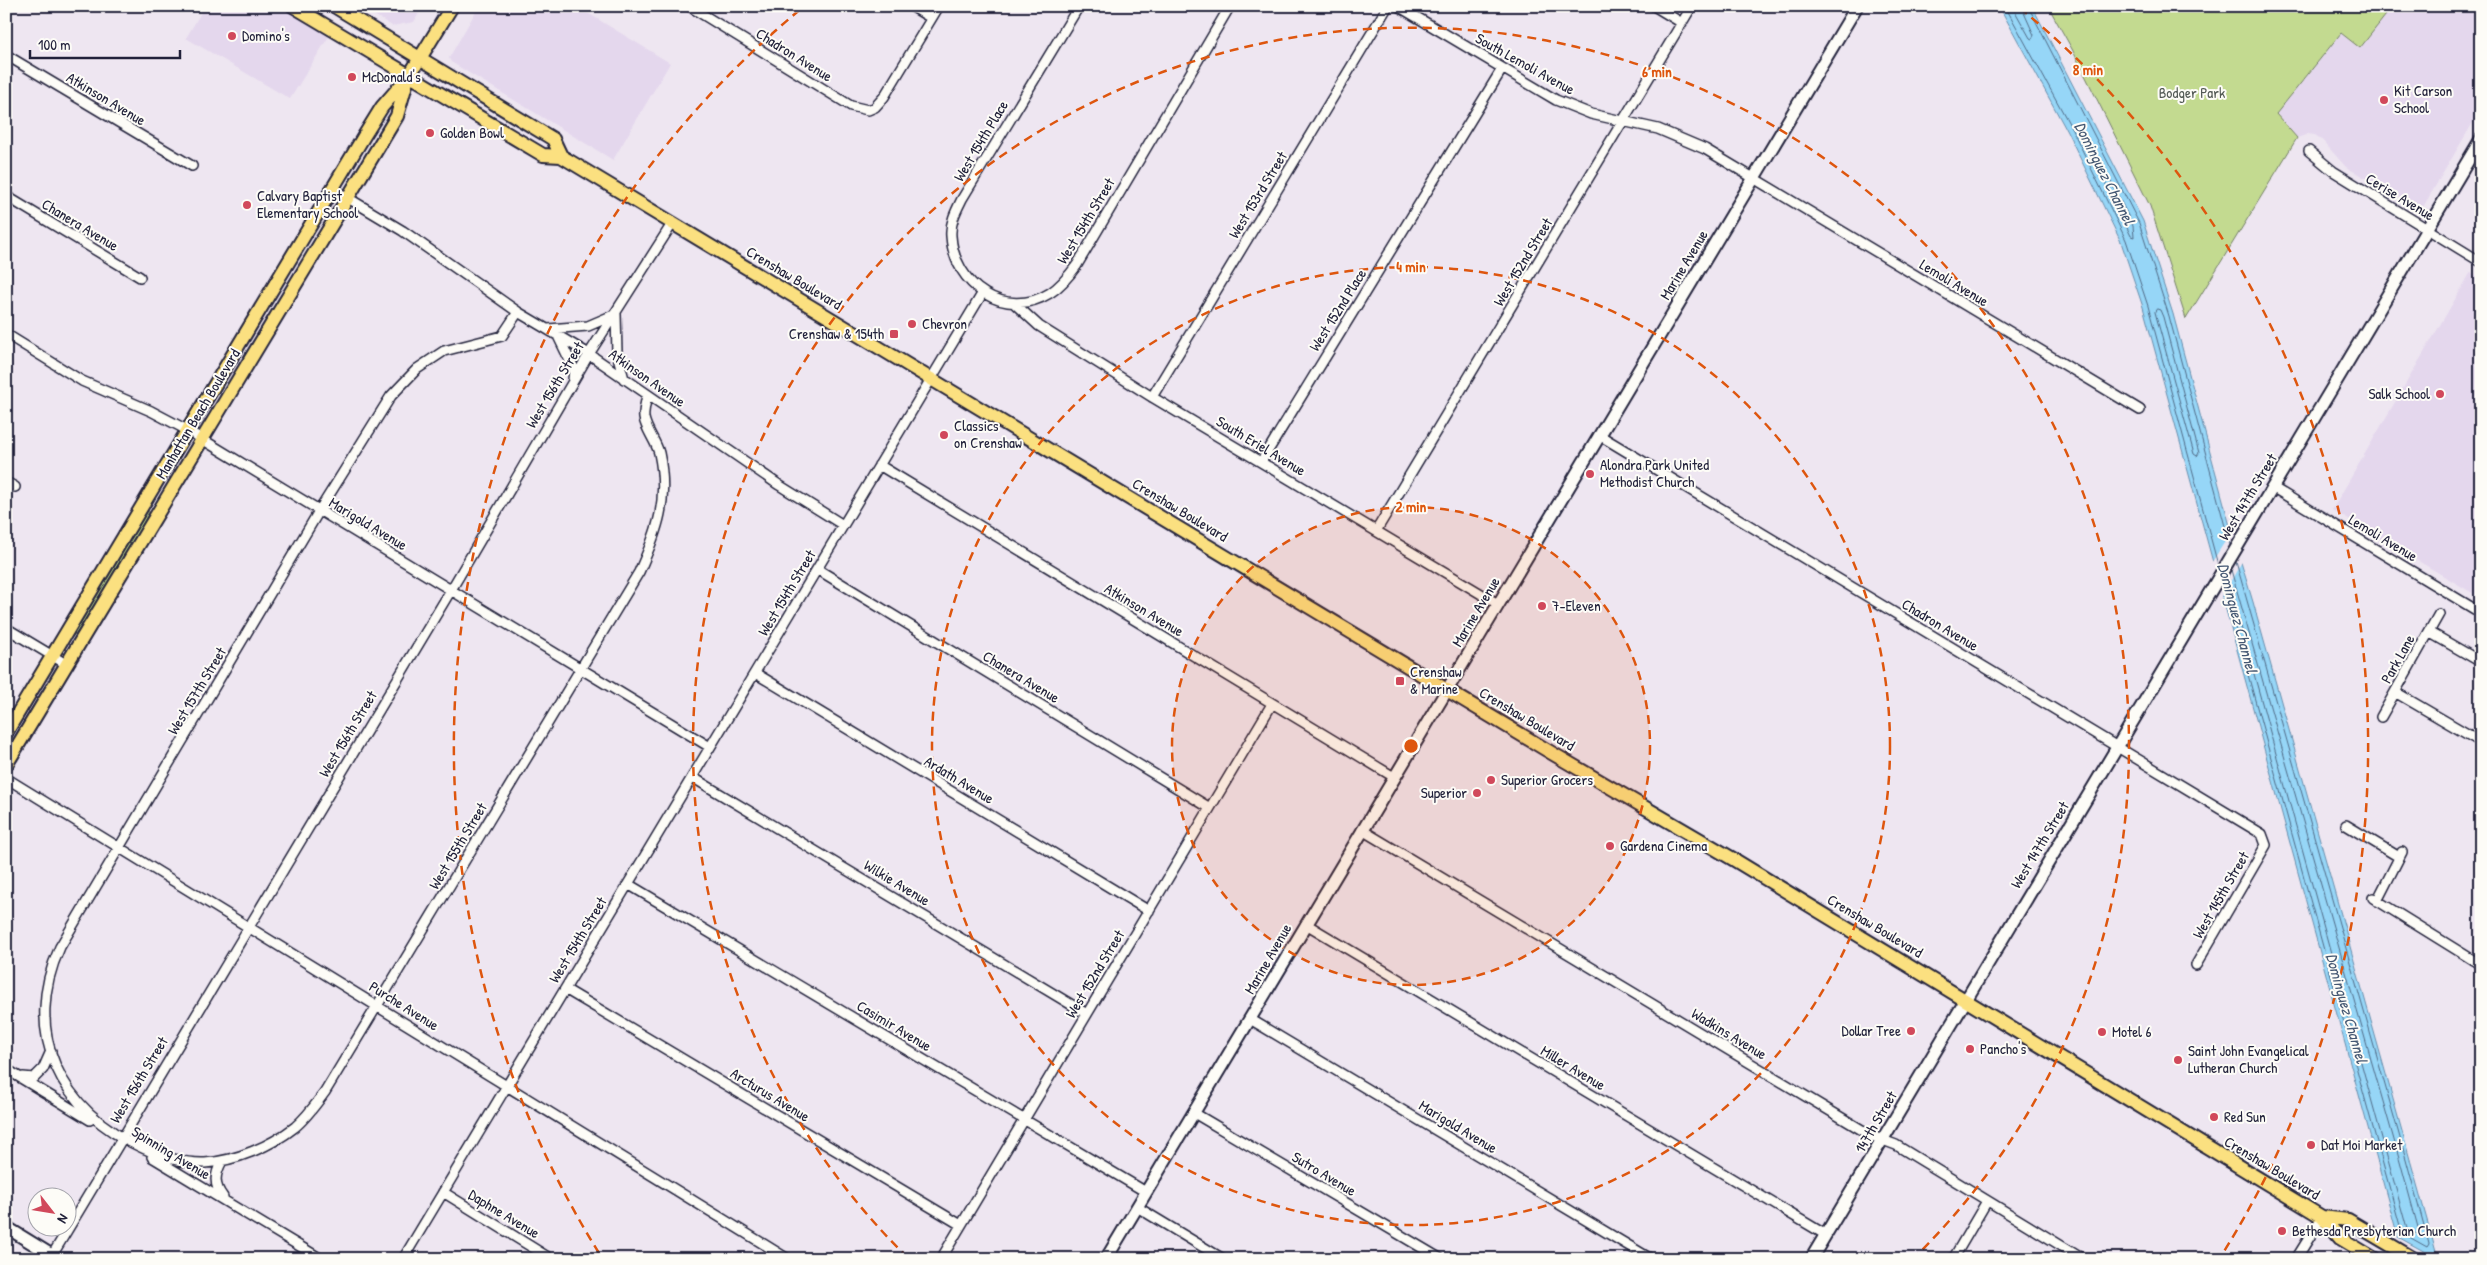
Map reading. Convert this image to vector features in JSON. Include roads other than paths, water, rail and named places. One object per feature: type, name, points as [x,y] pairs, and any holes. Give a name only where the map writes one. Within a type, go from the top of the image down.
[{"type":"main road","name":"Crenshaw Boulevard","points":[[293,6],[543,156],[561,156]]},
{"type":"main road","name":"Crenshaw Boulevard","points":[[334,6],[552,139],[561,156],[1966,1000],[2322,1217],[2340,1238],[2375,1259]]},
{"type":"main road","name":"Manhattan Beach Boulevard","points":[[6,733],[382,107],[409,76],[452,6]]},
{"type":"main road","name":"Marine Avenue","points":[[1106,1259],[1857,6]]},
{"type":"main road","name":"Manhattan Beach Boulevard","points":[[6,765],[397,116],[409,76]]},
{"type":"main road","name":"West 147th Street","points":[[1966,1000],[2481,139]]},
{"type":"main road","name":"147th Street","points":[[1811,1259],[1966,1000]]},
{"type":"main road","name":"Crenshaw Boulevard","points":[[2322,1217],[2348,1220],[2414,1259]]},
{"type":"main road","points":[[6,1228],[54,1257]]},
{"type":"street","name":"Chadron Avenue","points":[[688,6],[851,106],[868,110],[876,107],[884,97],[931,18]]},
{"type":"street","points":[[911,6],[931,18],[939,6]]},
{"type":"street","name":"West 154th Place","points":[[982,294],[963,274],[954,256],[951,234],[953,217],[1078,6]]},
{"type":"street","name":"West 154th Street","points":[[1015,304],[1049,293],[1064,282],[1077,265],[1230,6]]},
{"type":"street","name":"West 153rd Street","points":[[1152,397],[1388,6]]},
{"type":"street","name":"South Lemoli Avenue","points":[[1398,6],[1556,100],[1591,114],[1658,129],[1689,141],[1754,178]]},
{"type":"street","points":[[1654,6],[1682,23]]},
{"type":"street","name":"West 152nd Street","points":[[1376,531],[1692,6]]},
{"type":"street","name":"Atkinson Avenue","points":[[6,55],[192,166]]},
{"type":"street","name":"West 152nd Place","points":[[1260,462],[1502,69]]},
{"type":"street","name":"Cerise Avenue","points":[[2308,151],[2333,171],[2481,262]]},
{"type":"street","name":"Lemoli Avenue","points":[[1754,178],[2140,410]]},
{"type":"street","name":"Atkinson Avenue","points":[[333,189],[402,231],[518,312],[588,354],[779,486],[843,525]]},
{"type":"street","name":"Chanera Avenue","points":[[6,196],[140,277]]},
{"type":"street","name":"West 156th Street","points":[[54,1257],[120,1138],[451,590],[588,354],[616,314],[672,224]]},
{"type":"street","points":[[982,294],[999,301],[1015,304]]},
{"type":"street","name":"West 154th Street","points":[[403,1259],[982,294]]},
{"type":"street","name":"South Eriel Avenue","points":[[1015,304],[1039,326],[1152,397],[1498,604]]},
{"type":"street","name":"West 157th Street","points":[[120,1138],[86,1111],[71,1094],[51,1051],[44,1002],[51,967],[79,914],[319,511],[377,418],[402,383],[417,369],[444,351],[502,336],[518,312]]},
{"type":"street","points":[[546,329],[578,328],[616,314],[617,353],[624,379]]},
{"type":"street","name":"Marigold Avenue","points":[[6,334],[82,381],[151,411],[187,430],[710,747]]},
{"type":"street","points":[[558,336],[574,368],[573,381]]},
{"type":"street","name":"West 155th Street","points":[[120,1138],[163,1157],[188,1162],[222,1160],[254,1151],[296,1126],[325,1092],[639,572],[659,525],[663,505],[659,452],[644,418],[647,395]]},
{"type":"street","name":"Chadron Avenue","points":[[1600,435],[1959,653],[2117,745],[2262,834],[2265,839]]},
{"type":"street","name":"Atkinson Avenue","points":[[879,465],[1394,777]]},
{"type":"street","points":[[6,482],[15,487]]},
{"type":"street","name":"Lemoli Avenue","points":[[2272,487],[2481,613]]},
{"type":"street","name":"Chanera Avenue","points":[[817,569],[1210,808]]},
{"type":"street","name":"Park Lane","points":[[2380,717],[2439,614]]},
{"type":"street","points":[[6,628],[66,664]]},
{"type":"street","points":[[2429,632],[2481,662]]},
{"type":"street","name":"Ardath Avenue","points":[[755,673],[1148,911]]},
{"type":"street","points":[[2396,692],[2481,742]]},
{"type":"street","name":"West 152nd Street","points":[[941,1259],[1272,704]]},
{"type":"street","name":"Wilkie Avenue","points":[[692,776],[1087,1014]]},
{"type":"street","name":"Purche Avenue","points":[[6,778],[788,1259]]},
{"type":"street","points":[[2346,826],[2401,854],[2375,899],[2481,965]]},
{"type":"street","name":"Wadkins Avenue","points":[[1362,830],[1872,1136],[1896,1145],[2083,1259]]},
{"type":"street","name":"West 145th Street","points":[[2196,965],[2266,845],[2265,839]]},
{"type":"street","name":"Casimir Avenue","points":[[628,884],[1146,1192]]},
{"type":"street","name":"Miller Avenue","points":[[1306,924],[1826,1235]]},
{"type":"street","name":"Arcturus Avenue","points":[[565,989],[961,1225]]},
{"type":"street","name":"Marigold Avenue","points":[[1250,1019],[1651,1259]]},
{"type":"street","points":[[20,1077],[34,1078],[43,1069],[51,1051]]},
{"type":"street","name":"Spinning Avenue","points":[[6,1069],[321,1259]]},
{"type":"street","name":"Sutro Avenue","points":[[1194,1113],[1441,1259]]},
{"type":"street","points":[[222,1160],[215,1174],[217,1190],[228,1203]]},
{"type":"street","name":"Daphne Avenue","points":[[443,1192],[551,1259]]},
{"type":"street","points":[[1953,1259],[1988,1201]]},
{"type":"street","points":[[1137,1207],[1223,1259]]},
{"type":"street","points":[[2296,1259],[2322,1217]]},
{"type":"water","name":"Dominguez Channel","points":[[1999,6],[2032,6],[2143,221],[2173,314],[2230,526],[2438,1259],[2398,1237],[2143,307],[2121,242],[2067,131]]},
{"type":"place","name":"Domino's","points":[[232,36]]},
{"type":"place","name":"McDonald's","points":[[352,77]]},
{"type":"place","name":"Kit Carson School","points":[[2384,100]]},
{"type":"place","name":"Golden Bowl","points":[[430,133]]},
{"type":"place","name":"Calvary Baptist Elementary School","points":[[247,205]]},
{"type":"place","name":"Chevron","points":[[912,324]]},
{"type":"place","name":"Crenshaw & 154th","points":[[894,334]]},
{"type":"place","name":"Salk School","points":[[2440,394]]},
{"type":"place","name":"Classics on Crenshaw","points":[[944,435]]},
{"type":"place","name":"Alondra Park United Methodist Church","points":[[1590,474]]},
{"type":"place","name":"7-Eleven","points":[[1542,606]]},
{"type":"place","name":"Crenshaw & Marine","points":[[1400,681]]},
{"type":"place","name":"Superior Grocers","points":[[1491,780]]},
{"type":"place","name":"Superior","points":[[1477,793]]},
{"type":"place","name":"Gardena Cinema","points":[[1610,846]]},
{"type":"place","name":"Dollar Tree","points":[[1911,1031]]},
{"type":"place","name":"Motel 6","points":[[2102,1032]]},
{"type":"place","name":"Pancho's","points":[[1970,1049]]},
{"type":"place","name":"Saint John Evangelical Lutheran Church","points":[[2178,1060]]},
{"type":"place","name":"Red Sun","points":[[2214,1117]]},
{"type":"place","name":"Dat Moi Market","points":[[2311,1145]]},
{"type":"place","name":"Bethesda Presbyterian Church","points":[[2282,1231]]},
{"type":"park label","name":"Bodger Park","points":[[2192,93]]}]
